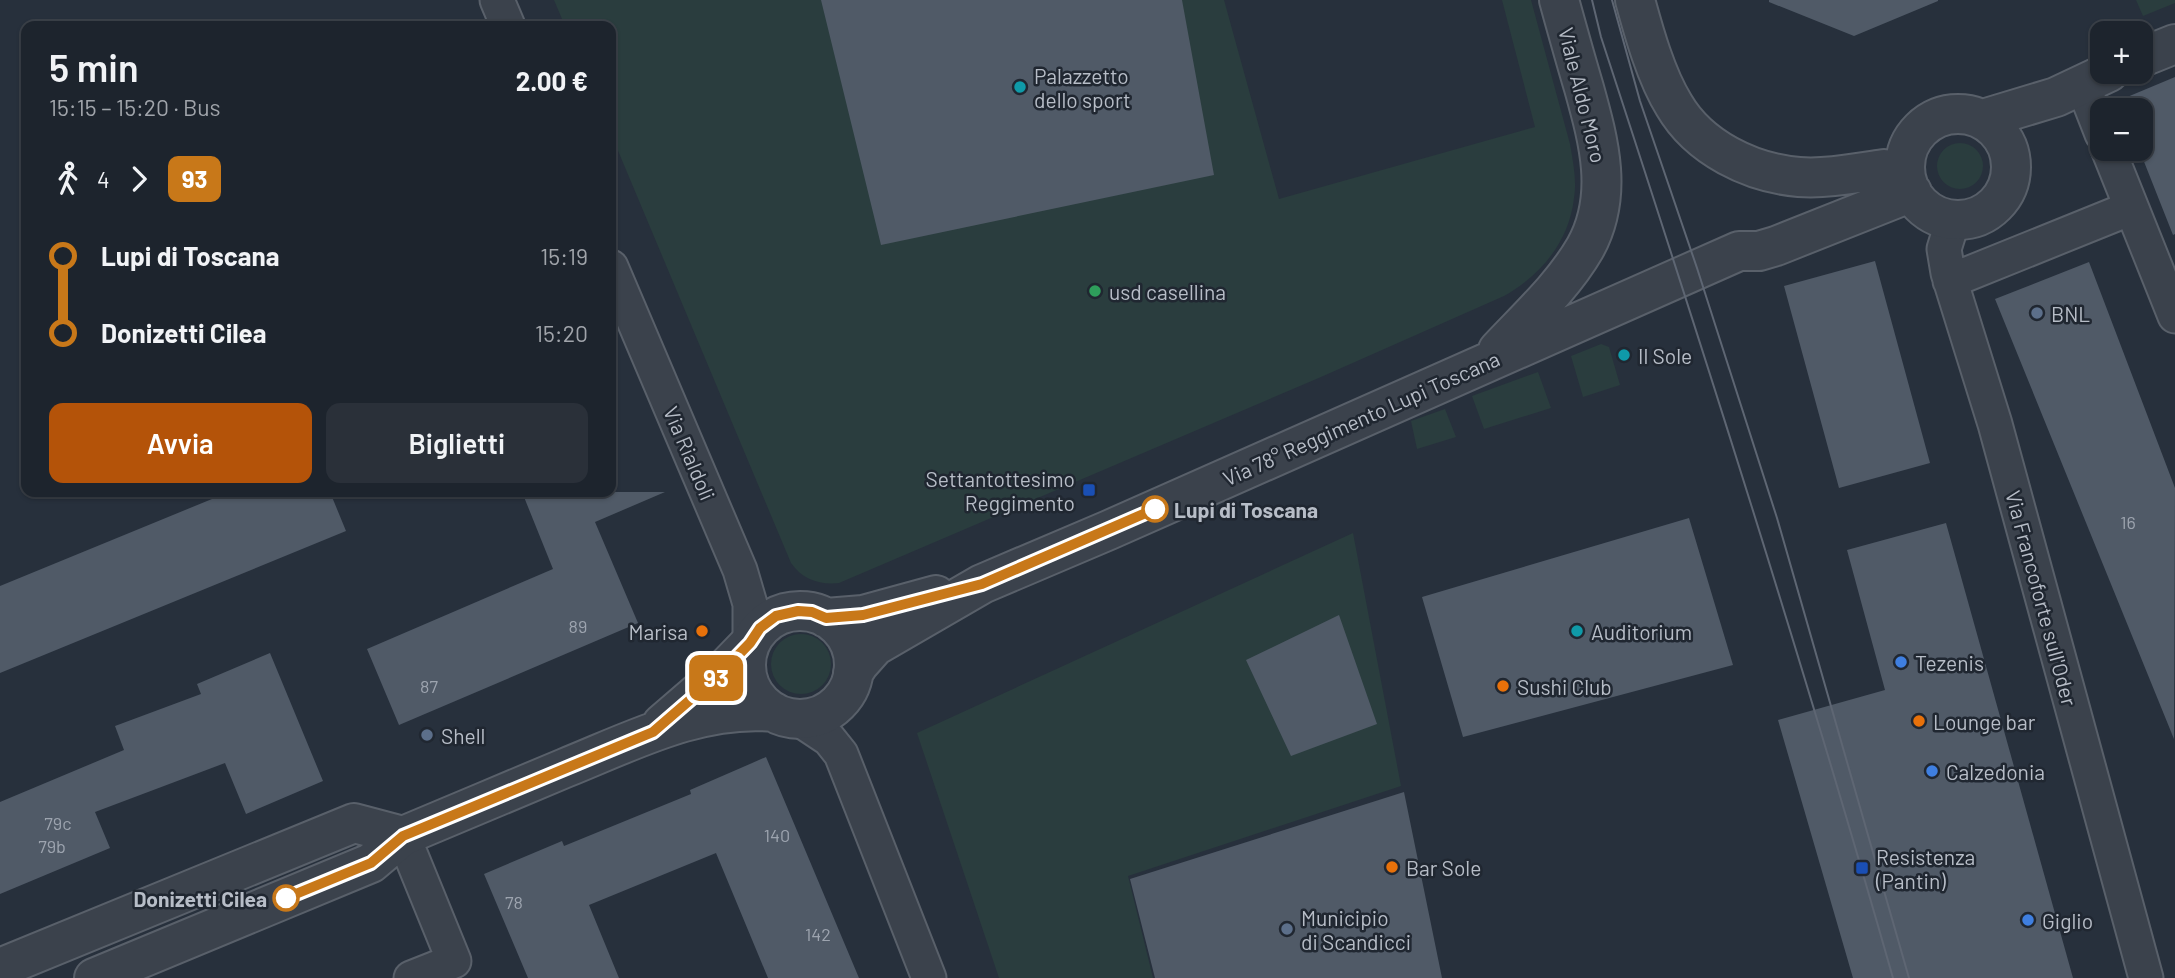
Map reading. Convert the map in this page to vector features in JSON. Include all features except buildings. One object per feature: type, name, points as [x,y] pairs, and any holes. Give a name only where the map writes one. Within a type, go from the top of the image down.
[{"type":"street","points":[[497,0],[507,21]]},
{"type":"street","name":"Viale Aldo Moro","points":[[1487,361],[1575,263],[1591,236],[1602,201],[1603,183],[1598,138],[1559,0]]},
{"type":"street","points":[[1636,0],[1659,72],[1675,107],[1702,138],[1719,151],[1763,171],[1798,177],[1901,173]]},
{"type":"street","points":[[2153,53],[2175,44]]},
{"type":"street","points":[[1983,119],[2081,84]]},
{"type":"street","points":[[2081,84],[2090,105]]},
{"type":"street","points":[[2010,152],[2081,84]]},
{"type":"street","points":[[1957,113],[1983,119],[1999,132],[2010,152],[2011,177],[2006,190],[1998,202],[1975,217],[1954,220],[1934,214],[1924,207],[1901,173],[1917,133],[1934,119],[1957,113]]},
{"type":"street","points":[[2113,161],[2175,316]]},
{"type":"street","name":"Via 78° Reggimento Lupi Toscana","points":[[853,673],[875,646],[982,584],[1739,251],[1752,233],[1781,216],[1901,173]]},
{"type":"street","points":[[1950,281],[2132,208]]},
{"type":"street","name":"Via Francoforte sull'Oder","points":[[1954,220],[1944,249],[1950,281],[1995,424],[2146,978]]},
{"type":"street","name":"Via Rialdoli","points":[[616,279],[740,570],[750,604],[750,643],[746,663],[749,682],[760,702],[829,739],[841,754],[929,978]]},
{"type":"street","name":"Via 78° Reggimento Lupi Toscana","points":[[826,618],[863,615],[982,584]]},
{"type":"street","points":[[94,978],[371,863],[403,836],[653,732],[719,713],[754,710],[786,716],[820,715],[838,703],[853,673],[852,653],[847,638],[838,626],[826,618],[805,611],[776,616],[760,628],[750,643],[720,674],[653,732]]},
{"type":"street","points":[[0,968],[354,823],[403,836]]},
{"type":"street","points":[[403,836],[454,961],[411,978]]},
{"type":"shaded area","name":"usd casellina","points":[[554,0],[1224,0],[1279,199],[1535,127],[1502,0],[1531,0],[1570,144],[1574,198],[1566,229],[1551,256],[1530,278],[1504,296],[839,583],[819,582],[801,574],[791,563],[616,146],[616,21],[563,21]]},
{"type":"shaded area","points":[[2136,0],[2175,0],[2175,3],[2143,16]]},
{"type":"shaded area","points":[[1960,143],[1976,150],[1983,166],[1976,182],[1960,189],[1944,182],[1937,166],[1944,150]]},
{"type":"shaded area","points":[[1601,344],[1609,347],[1620,385],[1583,397],[1571,356]]},
{"type":"shaded area","points":[[1538,372],[1551,408],[1484,429],[1472,396]]},
{"type":"shaded area","points":[[1445,409],[1456,437],[1417,449],[1411,421]]},
{"type":"shaded area","points":[[1353,533],[1401,786],[1128,876],[1153,978],[999,978],[917,733]]},
{"type":"shaded area","points":[[795,634],[807,634],[823,642],[829,652],[829,676],[823,686],[807,694],[795,694],[779,686],[771,670],[771,658],[779,642]]},
{"type":"tram line","points":[[1592,0],[1601,37],[1788,624],[1893,978]]},
{"type":"tram line","points":[[1612,0],[1640,101],[1777,518],[1909,978]]},
{"type":"bus line","name":"93","points":[[286,898],[371,863],[403,836],[653,732],[720,674],[750,643],[760,628],[776,616],[798,611],[820,614],[826,618],[863,615],[982,584],[1155,509]]},
{"type":"place","name":"Palazzetto dello sport","points":[[1020,87]]},
{"type":"place","name":"usd casellina","points":[[1095,291]]},
{"type":"place","name":"BNL","points":[[2037,313]]},
{"type":"place","name":"Il Sole","points":[[1624,355]]},
{"type":"place","name":"Settantottesimo Reggimento","points":[[1089,490]]},
{"type":"place","name":"Lupi di Toscana","points":[[1155,509]]},
{"type":"place","name":"Marisa","points":[[702,631]]},
{"type":"place","name":"Auditorium","points":[[1577,631]]},
{"type":"place","name":"Tezenis","points":[[1901,662]]},
{"type":"place","name":"Sushi Club","points":[[1503,686]]},
{"type":"place","name":"Lounge bar","points":[[1919,721]]},
{"type":"place","name":"Shell","points":[[427,735]]},
{"type":"place","name":"Calzedonia","points":[[1932,771]]},
{"type":"place","name":"Bar Sole","points":[[1392,867]]},
{"type":"place","name":"Resistenza (Pantin)","points":[[1862,868]]},
{"type":"place","name":"Donizetti Cilea","points":[[286,898]]},
{"type":"place","name":"Giglio","points":[[2028,920]]},
{"type":"place","name":"Municipio di Scandicci","points":[[1287,929]]}]
